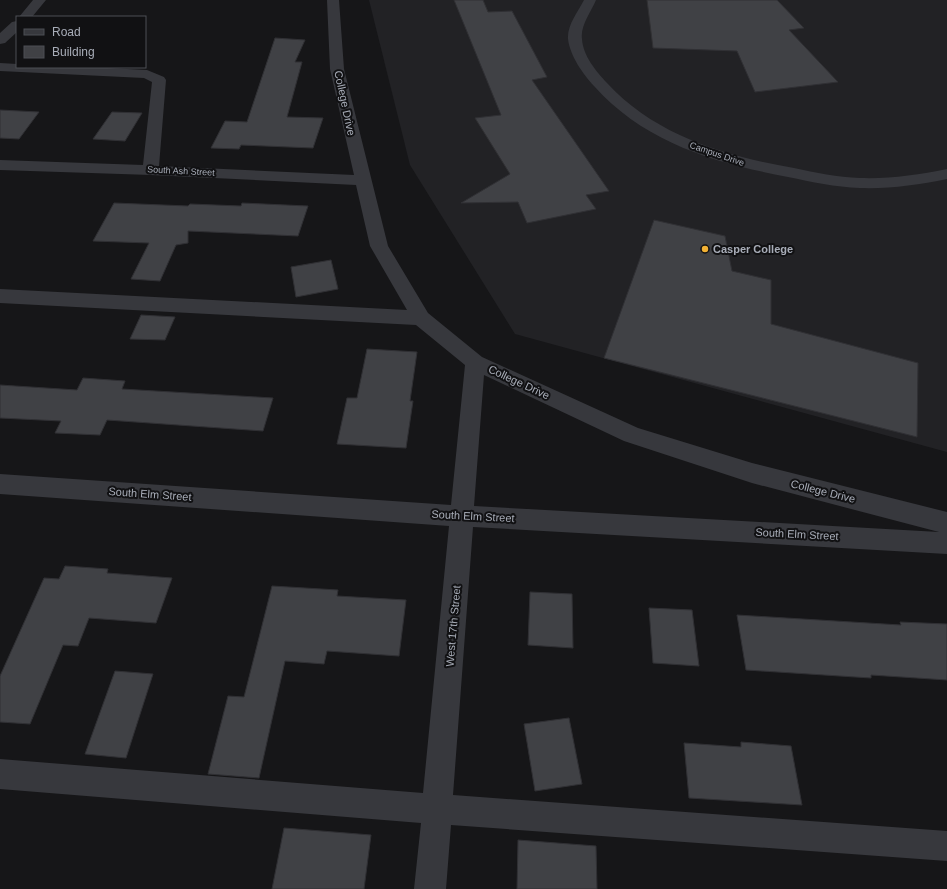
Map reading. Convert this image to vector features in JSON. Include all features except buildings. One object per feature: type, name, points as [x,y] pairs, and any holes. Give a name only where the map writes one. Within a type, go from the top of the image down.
[{"type":"street","points":[[26,16],[40,0]]},
{"type":"street","name":"College Drive","points":[[333,0],[337,69],[379,246],[421,318],[475,362],[632,435],[752,474],[947,523]]},
{"type":"street","name":"Campus Drive","points":[[590,0],[575,32],[575,39],[579,54],[585,66],[607,93],[620,105],[656,129],[702,150],[750,165],[818,178],[859,183],[916,180],[947,174]]},
{"type":"street","points":[[0,40],[16,26]]},
{"type":"street","points":[[0,67],[16,68]]},
{"type":"street","points":[[21,68],[147,74],[159,80],[151,170]]},
{"type":"street","name":"South Ash Street","points":[[0,165],[151,170],[363,180]]},
{"type":"street","points":[[0,296],[421,318]]},
{"type":"street","name":"West 17th Street","points":[[430,889],[475,362]]},
{"type":"street","name":"South Elm Street","points":[[0,484],[462,516],[947,542]]},
{"type":"street","points":[[0,774],[437,809],[947,846]]},
{"type":"shaded area","name":"Casper College","points":[[369,0],[947,0],[947,452],[515,334],[410,165]]},
{"type":"place","name":"Casper College","points":[[705,249]]}]
